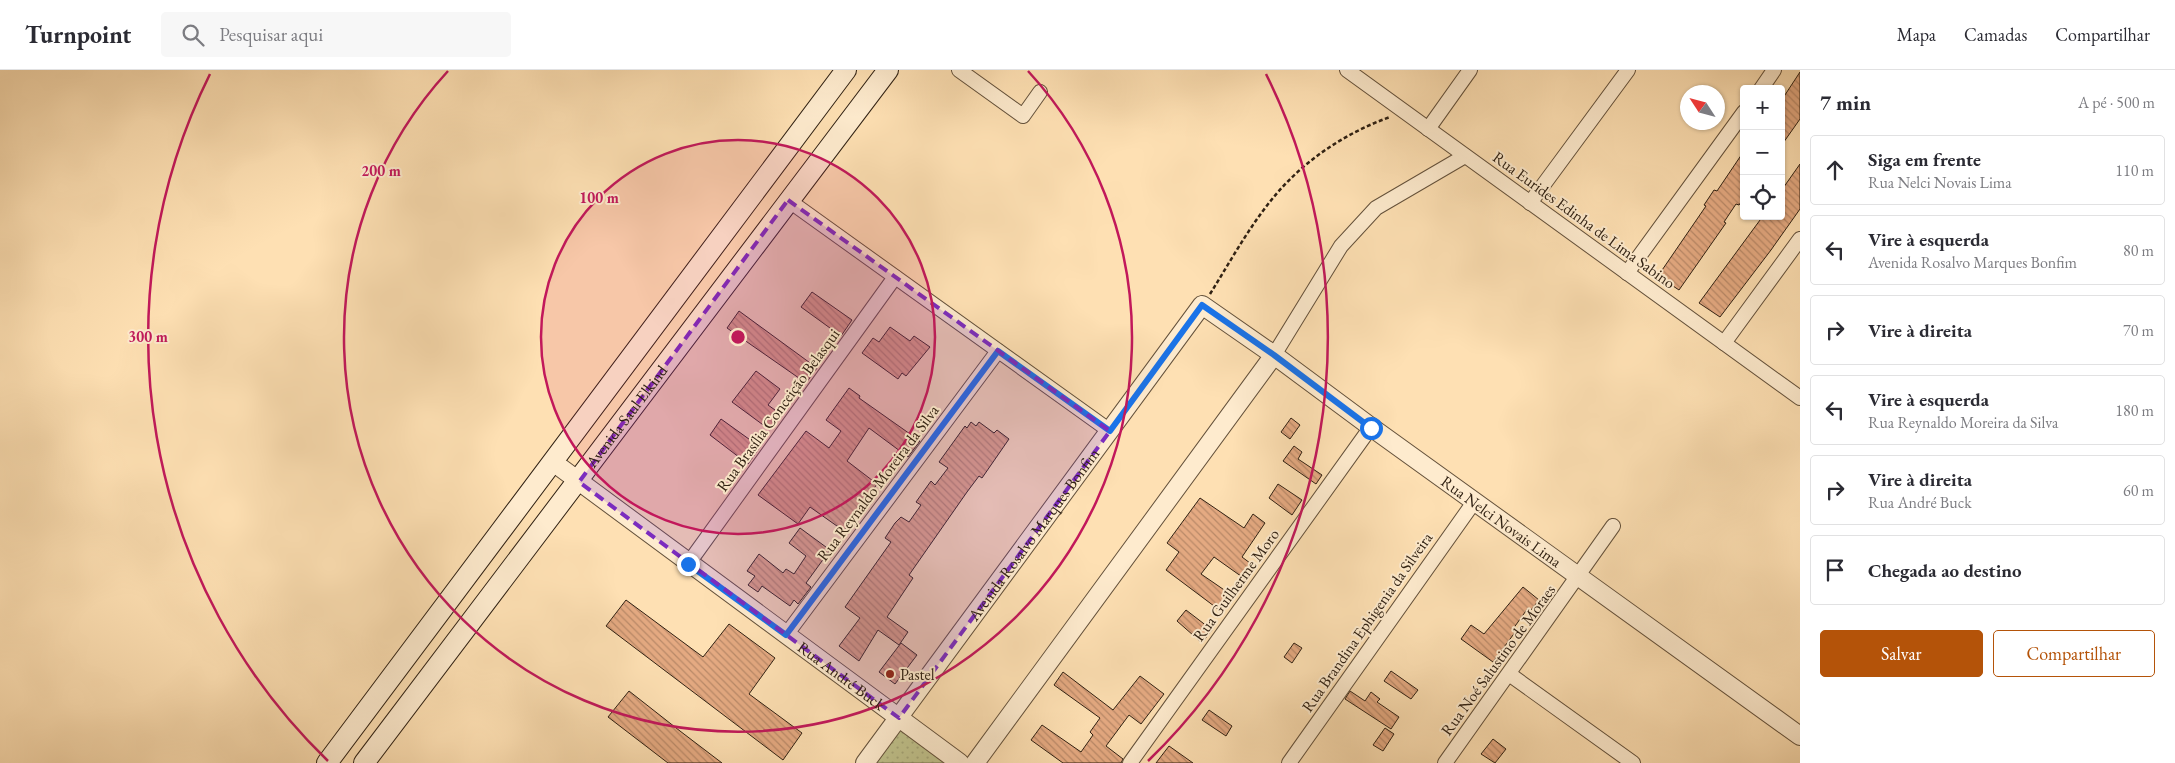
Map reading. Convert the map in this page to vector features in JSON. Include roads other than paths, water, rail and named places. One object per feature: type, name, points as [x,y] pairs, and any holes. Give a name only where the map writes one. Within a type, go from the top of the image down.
[{"type":"main road","name":"Avenida Saul Elkind","points":[[327,763],[846,70]]},
{"type":"main road","name":"Avenida Saul Elkind","points":[[364,763],[888,70]]},
{"type":"street","points":[[959,70],[1023,116],[1040,92]]},
{"type":"street","name":"Rua Eurides Edinha de Lima Sabino","points":[[1347,70],[1363,75],[1404,112],[1800,398]]},
{"type":"street","points":[[1428,129],[1470,70]]},
{"type":"street","points":[[1530,203],[1628,70]]},
{"type":"street","points":[[1764,85],[1774,70]]},
{"type":"street","points":[[1627,273],[1740,118]]},
{"type":"street","points":[[975,763],[1274,355],[1341,246],[1376,208],[1465,156]]},
{"type":"street","points":[[788,200],[1110,431]]},
{"type":"street","points":[[1724,343],[1800,239]]},
{"type":"street","name":"Rua Brasília Conceição Belasqui","points":[[688,564],[896,277]]},
{"type":"street","name":"Rua Nelci Novais Lima","points":[[1202,305],[1274,355],[1371,428],[1800,736]]},
{"type":"street","name":"Avenida Rosalvo Marques Bonfim","points":[[865,763],[1202,305]]},
{"type":"street","name":"Rua Reynaldo Moreira da Silva","points":[[786,635],[998,351]]},
{"type":"street","name":"Rua Guilherme Moro","points":[[1130,763],[1371,428]]},
{"type":"street","name":"Rua André Buck","points":[[553,462],[688,564],[960,763]]},
{"type":"street","name":"Rua Brandina Ephigenia da Silveira","points":[[1289,763],[1474,502]]},
{"type":"street","name":"Rua Noé Salustino de Moraes","points":[[1445,763],[1579,577],[1613,526]]},
{"type":"street","points":[[1509,674],[1633,763]]},
{"type":"place","name":"Pastel","points":[[890,674]]}]
